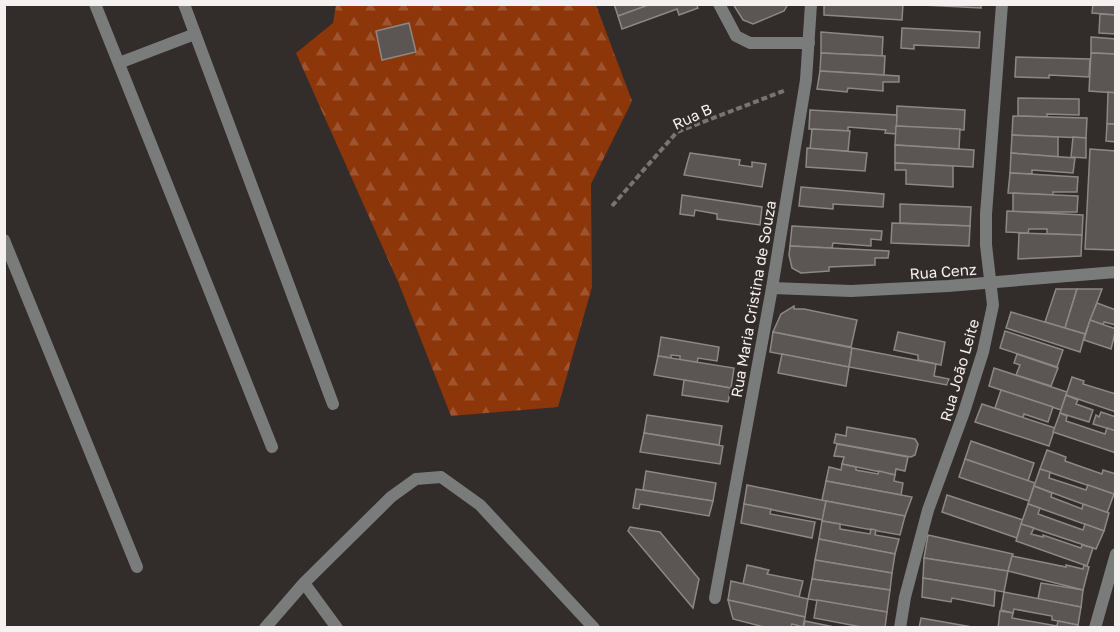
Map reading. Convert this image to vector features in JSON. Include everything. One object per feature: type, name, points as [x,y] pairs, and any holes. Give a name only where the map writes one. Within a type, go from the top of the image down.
[{"type":"street","points":[[95,4],[272,447]]},
{"type":"street","points":[[184,4],[333,404]]},
{"type":"street","points":[[719,4],[736,36],[750,43],[809,43]]},
{"type":"street","name":"Rua Maria Cristina de Souza","points":[[715,598],[772,288],[806,80],[811,4]]},
{"type":"street","name":"Rua João Leite","points":[[900,627],[905,597],[928,510],[964,412],[983,352],[993,305],[986,245],[986,214],[1002,4]]},
{"type":"street","points":[[118,63],[195,34]]},
{"type":"street","points":[[4,240],[137,567]]},
{"type":"street","name":"Rua Cenz","points":[[772,288],[851,291],[990,283],[1116,272]]},
{"type":"street","points":[[265,627],[304,583],[391,497],[416,479],[441,477],[480,505],[594,627]]},
{"type":"street","points":[[1095,627],[1116,554]]},
{"type":"street","points":[[304,583],[337,627]]},
{"type":"path","name":"Rua B","points":[[612,206],[677,132],[774,95],[806,80]]},
{"type":"green space","points":[[336,5],[596,5],[632,101],[591,184],[592,287],[558,407],[451,416],[399,284],[296,53],[333,23]]},
{"type":"building","points":[[614,4],[643,4],[644,7],[618,16]]},
{"type":"building","points":[[651,4],[696,4],[698,8],[679,15],[677,9],[622,29],[618,16]]},
{"type":"building","points":[[733,4],[788,4],[784,11],[753,24],[743,20]]},
{"type":"building","points":[[824,4],[903,4],[902,20],[824,15]]},
{"type":"building","points":[[903,4],[981,4],[981,8]]},
{"type":"building","points":[[1093,4],[1116,4],[1116,15],[1092,13]]},
{"type":"building","points":[[1100,14],[1116,15],[1116,34],[1099,33]]},
{"type":"building","points":[[409,23],[416,52],[382,60],[376,31]]},
{"type":"building","points":[[902,28],[980,32],[979,48],[914,45],[914,49],[901,48]]},
{"type":"building","points":[[821,32],[883,37],[882,56],[821,53]]},
{"type":"building","points":[[1091,37],[1116,39],[1116,54],[1091,53]]},
{"type":"building","points":[[821,53],[885,56],[884,75],[820,71]]},
{"type":"building","points":[[1091,53],[1116,54],[1116,93],[1089,91]]},
{"type":"building","points":[[1016,57],[1090,59],[1089,77],[1049,75],[1049,78],[1015,77]]},
{"type":"building","points":[[820,71],[899,76],[899,82],[883,82],[883,91],[848,88],[847,92],[817,89]]},
{"type":"building","points":[[1108,92],[1116,93],[1116,124],[1107,124]]},
{"type":"building","points":[[1018,98],[1079,99],[1079,115],[1018,116]]},
{"type":"building","points":[[897,106],[965,110],[964,130],[896,126]]},
{"type":"building","points":[[810,110],[897,115],[896,134],[885,133],[886,130],[848,127],[848,131],[809,129]]},
{"type":"building","points":[[1013,116],[1087,118],[1086,138],[1012,135]]},
{"type":"building","points":[[1107,124],[1116,124],[1116,142],[1106,141]]},
{"type":"building","points":[[896,126],[960,129],[959,149],[895,145]]},
{"type":"building","points":[[812,129],[850,131],[848,151],[810,149]]},
{"type":"building","points":[[1012,135],[1058,137],[1058,157],[1011,153]]},
{"type":"building","points":[[1073,137],[1086,138],[1086,158],[1071,157]]},
{"type":"building","points":[[895,145],[974,150],[973,167],[895,163]]},
{"type":"building","points":[[807,148],[867,153],[865,171],[806,167]]},
{"type":"building","points":[[1090,149],[1116,151],[1116,250],[1085,249]]},
{"type":"building","points":[[690,153],[740,160],[739,165],[752,167],[752,162],[766,164],[762,187],[684,175]]},
{"type":"building","points":[[1011,153],[1075,158],[1073,173],[1032,170],[1032,174],[1010,173]]},
{"type":"building","points":[[895,163],[953,166],[953,187],[906,184],[906,170],[895,170]]},
{"type":"building","points":[[1010,173],[1078,177],[1077,192],[1053,192],[1053,195],[1008,193]]},
{"type":"building","points":[[801,187],[884,194],[883,207],[833,204],[833,209],[799,206]]},
{"type":"building","points":[[1013,193],[1078,196],[1077,212],[1013,212]]},
{"type":"building","points":[[682,195],[762,207],[760,225],[717,219],[717,214],[695,210],[694,216],[680,214]]},
{"type":"building","points":[[900,204],[971,207],[970,226],[900,223]]},
{"type":"building","points":[[1007,211],[1083,215],[1082,235],[1047,234],[1047,229],[1029,229],[1028,233],[1006,232]]},
{"type":"building","points":[[892,223],[970,226],[969,246],[891,243]]},
{"type":"building","points":[[792,226],[882,231],[881,240],[871,239],[871,246],[833,243],[832,248],[790,246]]},
{"type":"building","points":[[1019,233],[1082,235],[1081,256],[1018,259]]},
{"type":"building","points":[[790,246],[889,251],[888,258],[875,258],[875,265],[829,267],[829,271],[801,273],[792,268],[789,255]]},
{"type":"building","points":[[1056,289],[1077,289],[1065,328],[1045,322]]},
{"type":"building","points":[[1077,289],[1102,289],[1085,334],[1065,328]]},
{"type":"building","points":[[1097,303],[1116,310],[1116,325],[1104,322],[1103,325],[1090,320]]},
{"type":"building","points":[[794,306],[794,309],[857,320],[851,347],[773,332],[781,314]]},
{"type":"building","points":[[1011,312],[1085,334],[1080,352],[1006,328]]},
{"type":"building","points":[[1090,320],[1116,329],[1111,349],[1084,340]]},
{"type":"building","points":[[1005,331],[1063,350],[1057,367],[1000,348]]},
{"type":"building","points":[[773,332],[852,348],[849,367],[770,352]]},
{"type":"building","points":[[898,332],[945,342],[941,365],[918,360],[918,355],[894,350]]},
{"type":"building","points":[[661,337],[719,347],[717,361],[698,358],[697,363],[680,360],[680,356],[671,355],[671,358],[658,356]]},
{"type":"building","points":[[852,348],[936,364],[934,376],[949,379],[947,385],[849,367]]},
{"type":"building","points":[[782,354],[849,367],[846,386],[778,373]]},
{"type":"building","points":[[1017,354],[1058,368],[1051,386],[1016,375],[1020,365],[1014,363]]},
{"type":"building","points":[[658,356],[734,368],[731,388],[654,375]]},
{"type":"building","points":[[994,368],[1067,392],[1061,410],[989,386]]},
{"type":"building","points":[[1072,377],[1084,381],[1083,384],[1116,394],[1116,412],[1066,395]]},
{"type":"building","points":[[684,380],[731,388],[728,402],[682,395]]},
{"type":"building","points":[[1001,390],[1053,407],[1048,422],[1024,414],[1023,418],[995,408]]},
{"type":"building","points":[[1066,395],[1078,400],[1076,404],[1093,410],[1089,422],[1060,413]]},
{"type":"building","points":[[982,404],[1055,428],[1049,446],[975,422]]},
{"type":"building","points":[[1101,412],[1116,417],[1116,431],[1093,424],[1096,415],[1099,417]]},
{"type":"building","points":[[1060,413],[1067,416],[1066,421],[1105,434],[1107,428],[1116,431],[1116,453],[1053,432]]},
{"type":"building","points":[[647,415],[722,426],[719,445],[644,433]]},
{"type":"building","points":[[847,427],[915,439],[918,444],[915,455],[911,457],[834,443],[836,434],[846,436]]},
{"type":"building","points":[[644,433],[723,446],[720,464],[640,452]]},
{"type":"building","points":[[971,441],[1034,463],[1028,481],[965,459]]},
{"type":"building","points":[[837,444],[908,457],[905,471],[896,469],[895,475],[842,464],[844,457],[834,456]]},
{"type":"building","points":[[1047,450],[1066,457],[1065,461],[1102,474],[1103,470],[1116,474],[1116,495],[1040,469]]},
{"type":"building","points":[[965,459],[1035,483],[1029,501],[959,477]]},
{"type":"building","points":[[842,464],[856,467],[856,470],[878,474],[879,471],[895,475],[894,481],[903,483],[901,495],[826,481],[829,467],[841,470]]},
{"type":"building","points":[[1040,469],[1050,472],[1049,478],[1086,490],[1088,485],[1114,494],[1107,513],[1034,486]]},
{"type":"building","points":[[646,471],[716,483],[713,501],[643,490]]},
{"type":"building","points":[[826,481],[912,497],[905,516],[822,500]]},
{"type":"building","points":[[747,485],[826,501],[823,520],[744,504]]},
{"type":"building","points":[[1034,486],[1052,493],[1051,497],[1082,509],[1083,504],[1109,513],[1104,531],[1028,504]]},
{"type":"building","points":[[636,489],[713,501],[709,516],[640,504],[639,509],[633,508]]},
{"type":"building","points":[[947,495],[1023,520],[1017,538],[942,512]]},
{"type":"building","points":[[826,501],[905,516],[900,535],[822,521]]},
{"type":"building","points":[[744,504],[771,509],[770,514],[815,522],[812,538],[741,523]]},
{"type":"building","points":[[1028,504],[1040,508],[1038,514],[1083,530],[1085,524],[1104,531],[1096,549],[1021,524]]},
{"type":"building","points":[[822,521],[840,524],[840,529],[870,534],[871,529],[876,530],[875,535],[899,539],[895,554],[819,539]]},
{"type":"building","points":[[1021,524],[1034,528],[1031,534],[1043,537],[1043,535],[1081,548],[1082,545],[1093,548],[1087,566],[1016,541]]},
{"type":"building","points":[[630,527],[660,532],[699,579],[693,608],[628,531]]},
{"type":"building","points":[[928,535],[1013,554],[1008,571],[924,558]]},
{"type":"building","points":[[819,539],[895,554],[892,573],[815,560]]},
{"type":"building","points":[[1012,556],[1066,567],[1066,565],[1083,569],[1084,565],[1089,567],[1083,590],[1008,571]]},
{"type":"building","points":[[924,558],[1008,571],[1004,592],[923,578]]},
{"type":"building","points":[[815,560],[892,573],[890,590],[812,579]]},
{"type":"building","points":[[747,565],[769,570],[767,574],[803,581],[799,597],[743,584]]},
{"type":"building","points":[[923,578],[995,590],[994,606],[952,598],[951,602],[922,597]]},
{"type":"building","points":[[812,579],[890,590],[887,612],[808,599]]},
{"type":"building","points":[[731,581],[808,599],[805,617],[728,600]]},
{"type":"building","points":[[1041,583],[1083,590],[1081,607],[1038,599]]},
{"type":"building","points":[[1004,592],[1081,607],[1078,625],[1052,620],[1052,616],[1014,609],[1013,613],[1001,610]]},
{"type":"building","points":[[728,600],[805,617],[803,627],[792,624],[791,628],[768,628],[733,619]]},
{"type":"building","points":[[817,600],[887,612],[885,628],[867,628],[814,618]]},
{"type":"building","points":[[1000,611],[1013,613],[1012,618],[1057,626],[1058,621],[1078,625],[1078,628],[998,628]]},
{"type":"building","points":[[921,618],[978,628],[919,628]]},
{"type":"building","points":[[805,621],[839,628],[803,628]]}]
